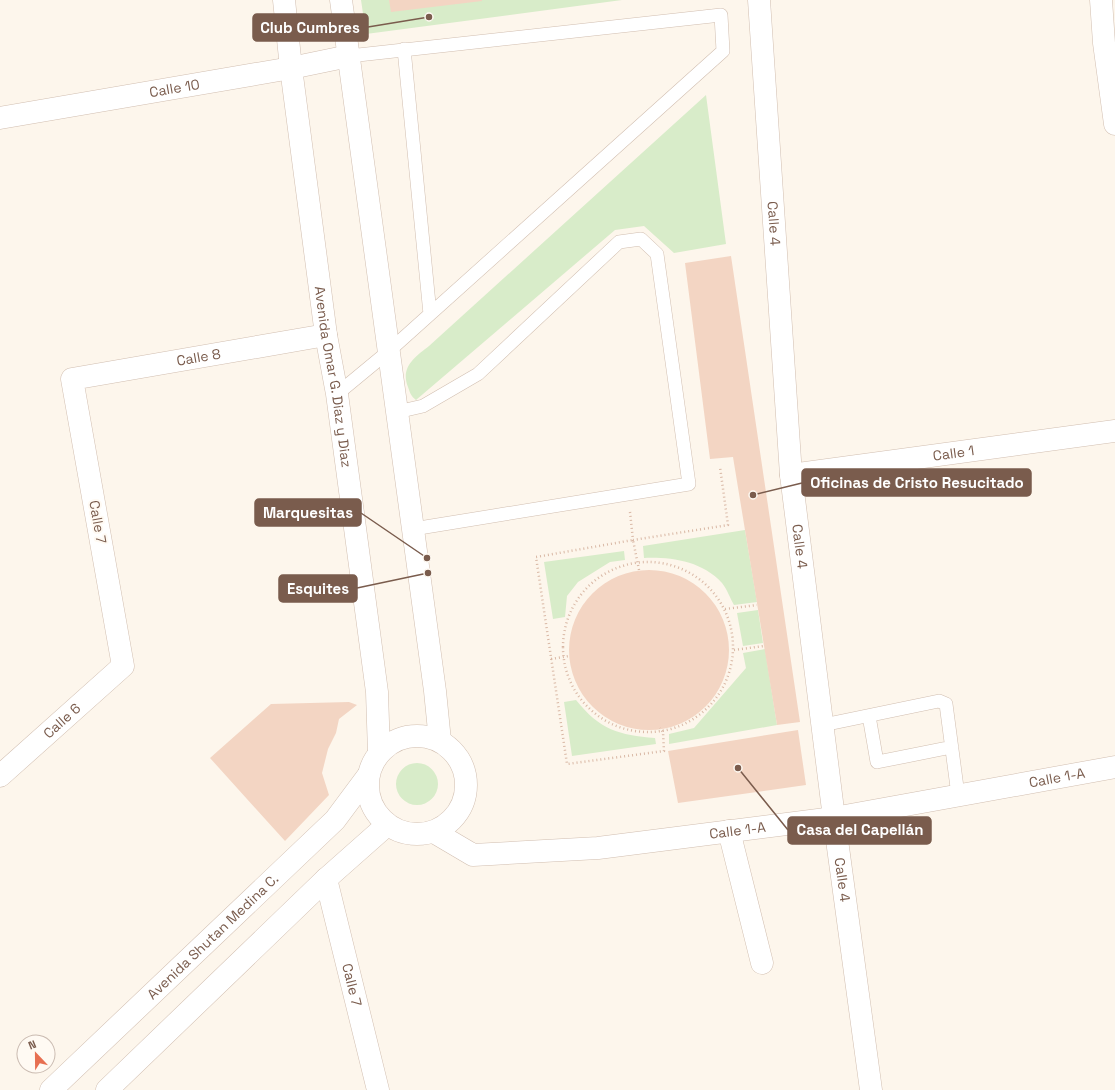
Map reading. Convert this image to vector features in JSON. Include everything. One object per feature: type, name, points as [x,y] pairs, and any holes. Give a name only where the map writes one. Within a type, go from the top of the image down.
[{"type":"street","name":"Avenida Omar G. Diaz y Diaz","points":[[284,0],[291,68],[326,335],[337,394],[377,692],[379,753]]},
{"type":"street","points":[[341,0],[413,529],[440,741]]},
{"type":"street","name":"Calle 4","points":[[759,0],[792,475],[834,818],[871,1090]]},
{"type":"street","points":[[1101,0],[1109,43],[1115,124]]},
{"type":"street","name":"Calle 10","points":[[0,118],[291,68],[349,56]]},
{"type":"street","name":"Calle 8","points":[[72,379],[326,335]]},
{"type":"street","name":"Calle 7","points":[[72,379],[123,666]]},
{"type":"street","name":"Calle 1","points":[[792,475],[1115,431]]},
{"type":"street","name":"Calle 6","points":[[0,776],[123,666]]},
{"type":"street","points":[[407,736],[424,736],[440,741],[452,750],[461,762],[466,776],[466,791],[462,805],[454,818],[434,832],[409,834],[387,825],[374,812],[367,796],[367,777],[379,753],[392,742],[407,736]]},
{"type":"street","name":"Calle 1-A","points":[[434,832],[473,855],[598,848],[834,818],[1115,767]]},
{"type":"street","name":"Avenida Shutan Medina C.","points":[[51,1090],[335,820],[367,777]]},
{"type":"street","points":[[107,1090],[326,879],[387,825]]},
{"type":"street","points":[[729,831],[762,963]]},
{"type":"street","name":"Calle 7","points":[[326,879],[378,1090]]},
{"type":"lane","points":[[337,394],[389,351],[723,51],[721,15],[349,56]]},
{"type":"lane","points":[[404,49],[430,314]]},
{"type":"lane","points":[[397,412],[424,406],[478,374],[619,242],[641,239],[657,254],[689,484],[413,529]]},
{"type":"lane","points":[[823,725],[939,701],[946,704],[958,795]]},
{"type":"lane","points":[[869,716],[877,762],[952,747]]},
{"type":"path","points":[[660,728],[663,732],[664,750],[567,764],[536,557],[728,525],[720,467]]},
{"type":"path","points":[[628,494],[633,540],[639,570]]},
{"type":"path","points":[[638,562],[660,562],[681,568],[701,579],[716,594],[726,609],[734,635],[734,650],[728,678],[718,697],[703,714],[684,725],[663,732],[643,733],[623,729],[605,721],[589,710],[576,694],[567,676],[563,657],[563,635],[569,614],[581,594],[603,576],[616,568],[638,562]]},
{"type":"path","points":[[726,609],[758,605]]},
{"type":"path","points":[[734,650],[764,646]]},
{"type":"path","points":[[551,659],[569,656]]},
{"type":"green space","points":[[361,0],[622,0],[366,34]]},
{"type":"green space","points":[[706,95],[726,244],[674,253],[644,226],[615,230],[416,400],[414,399],[406,380],[407,368],[410,363]]},
{"type":"green space","points":[[745,530],[757,602],[734,605],[722,583],[714,576],[696,565],[665,558],[644,558],[643,546]]},
{"type":"green space","points":[[624,551],[625,560],[610,562],[578,582],[567,596],[565,617],[553,619],[544,562]]},
{"type":"green space","points":[[758,610],[763,643],[743,646],[737,613]]},
{"type":"green space","points":[[765,649],[777,725],[669,744],[669,734],[694,728],[746,668],[743,653]]},
{"type":"green space","points":[[576,700],[593,718],[611,729],[621,733],[655,738],[656,744],[572,756],[564,702]]},
{"type":"green space","points":[[417,763],[432,769],[438,784],[432,799],[417,805],[402,799],[396,784],[402,769]]},
{"type":"building","points":[[389,0],[482,0],[482,1],[391,12]]},
{"type":"building","points":[[731,256],[800,722],[777,725],[733,457],[710,459],[685,263]]},
{"type":"building","points":[[649,570],[680,576],[700,588],[711,599],[723,619],[729,650],[723,681],[711,701],[700,712],[680,724],[649,730],[618,724],[598,712],[587,701],[575,681],[569,650],[575,619],[587,599],[598,588],[618,576]]},
{"type":"building","points":[[349,702],[357,705],[339,719],[336,733],[328,749],[322,773],[329,795],[285,841],[210,758],[271,704]]},
{"type":"building","points":[[798,730],[806,785],[678,803],[668,751]]},
{"type":"place","name":"Club Cumbres","points":[[429,17]]},
{"type":"place","name":"Oficinas de Cristo Resucitado","points":[[753,495]]},
{"type":"place","name":"Marquesitas","points":[[427,558]]},
{"type":"place","name":"Esquites","points":[[428,573]]},
{"type":"place","name":"Casa del Capellán","points":[[738,768]]}]
